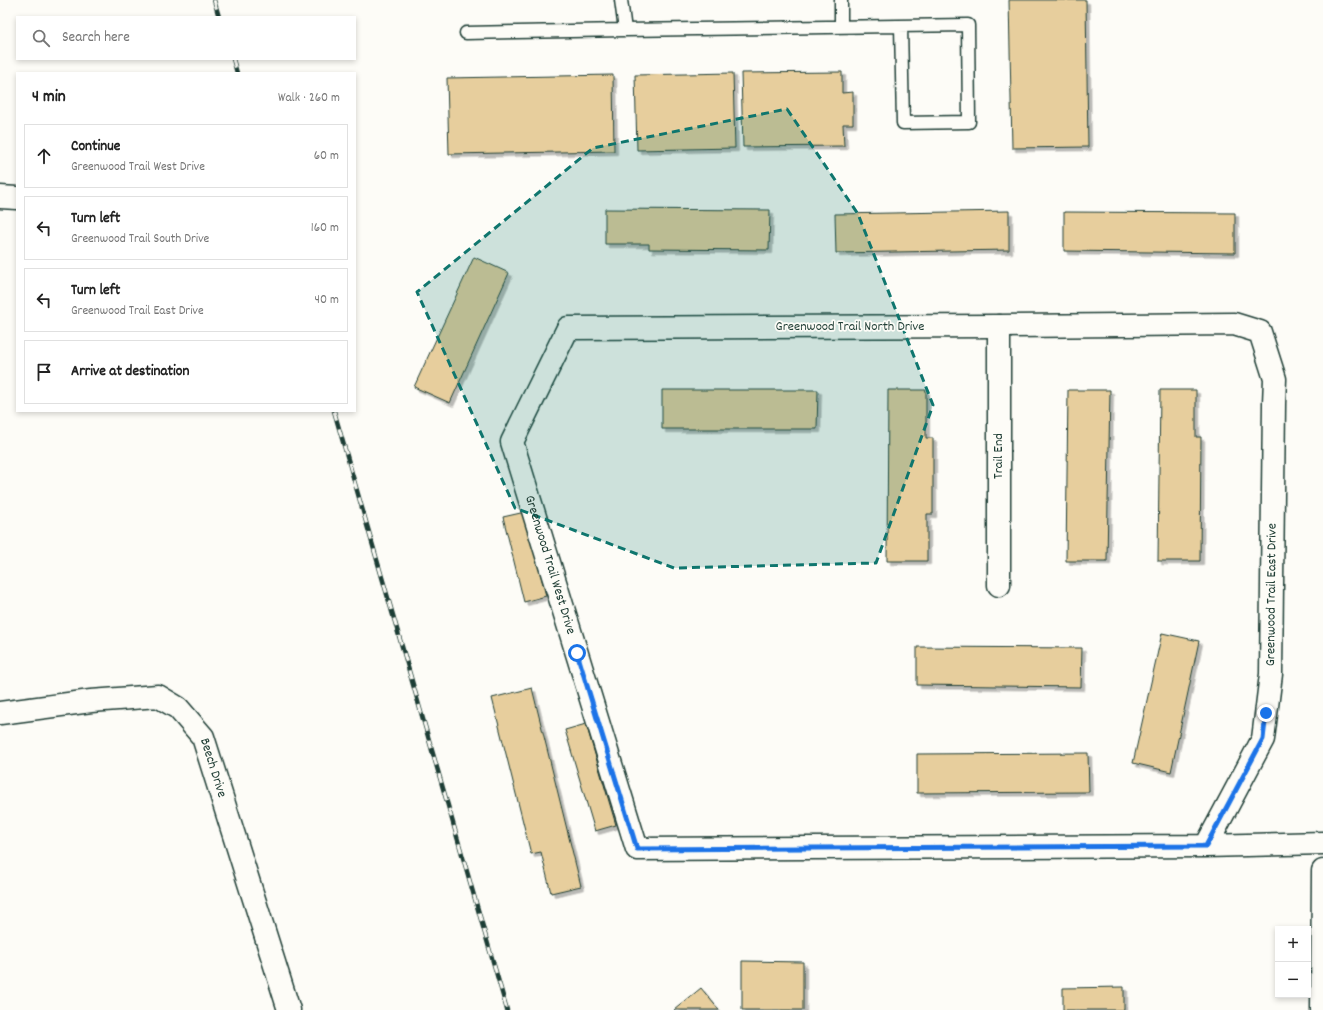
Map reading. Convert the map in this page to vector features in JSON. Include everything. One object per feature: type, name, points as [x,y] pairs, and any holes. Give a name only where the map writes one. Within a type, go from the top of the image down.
[{"type":"street","points":[[0,197],[16,198]]},
{"type":"street","name":"Greenwood Trail North Drive","points":[[512,442],[568,328],[1234,324],[1260,332]]},
{"type":"street","name":"Trail End","points":[[999,585],[1000,326]]},
{"type":"street","name":"Greenwood Trail East Drive","points":[[1206,846],[1263,739],[1271,674],[1275,379],[1260,332]]},
{"type":"street","name":"Greenwood Trail West Drive","points":[[512,442],[637,849],[1206,846]]},
{"type":"street","name":"Beech Drive","points":[[0,713],[91,701],[158,696],[178,708],[203,736],[289,1010]]},
{"type":"street","points":[[1206,846],[1323,843]]},
{"type":"street","points":[[1322,1010],[1323,871]]},
{"type":"lane","points":[[621,0],[625,30]]},
{"type":"lane","points":[[841,0],[841,27]]},
{"type":"lane","points":[[466,33],[625,30],[968,25],[969,122],[903,123],[901,26]]},
{"type":"highlighted area","points":[[787,109],[858,214],[933,405],[876,563],[674,568],[515,508],[417,292],[593,148]]},
{"type":"building","points":[[1009,0],[1086,0],[1088,147],[1012,148]]},
{"type":"building","points":[[842,72],[842,93],[853,92],[853,124],[843,124],[844,146],[743,147],[741,73]]},
{"type":"building","points":[[733,73],[735,148],[637,150],[635,75]]},
{"type":"building","points":[[613,75],[614,151],[449,154],[447,78]]},
{"type":"building","points":[[605,209],[770,210],[769,250],[649,249],[649,244],[605,244]]},
{"type":"building","points":[[1009,211],[1009,250],[836,253],[835,214]]},
{"type":"building","points":[[1064,212],[1235,213],[1235,253],[1064,251]]},
{"type":"building","points":[[474,257],[509,273],[450,403],[414,387]]},
{"type":"building","points":[[662,390],[818,390],[817,429],[662,429]]},
{"type":"building","points":[[888,390],[926,390],[926,438],[933,438],[933,514],[927,514],[927,561],[887,561]]},
{"type":"building","points":[[1068,390],[1110,390],[1107,561],[1066,561]]},
{"type":"building","points":[[1160,390],[1196,390],[1196,437],[1201,437],[1200,561],[1158,561]]},
{"type":"building","points":[[525,512],[546,596],[524,602],[503,517]]},
{"type":"building","points":[[1162,633],[1199,641],[1171,772],[1133,763]]},
{"type":"building","points":[[917,647],[1082,648],[1081,687],[917,685]]},
{"type":"building","points":[[532,688],[581,886],[551,893],[541,852],[531,854],[492,698]]},
{"type":"building","points":[[586,724],[616,825],[595,831],[565,730]]},
{"type":"building","points":[[1088,753],[1089,792],[917,793],[917,754]]},
{"type":"building","points":[[742,961],[803,962],[803,1010],[742,1010]]},
{"type":"building","points":[[1124,987],[1124,1010],[1063,1010],[1063,988]]},
{"type":"building","points":[[701,988],[719,1010],[674,1010]]},
{"type":"railway","points":[[214,0],[219,16]]},
{"type":"railway","points":[[233,60],[237,72]]},
{"type":"railway","points":[[334,412],[507,1010]]},
{"type":"route","points":[[577,653],[637,849],[1206,846],[1263,739],[1266,713]]}]
